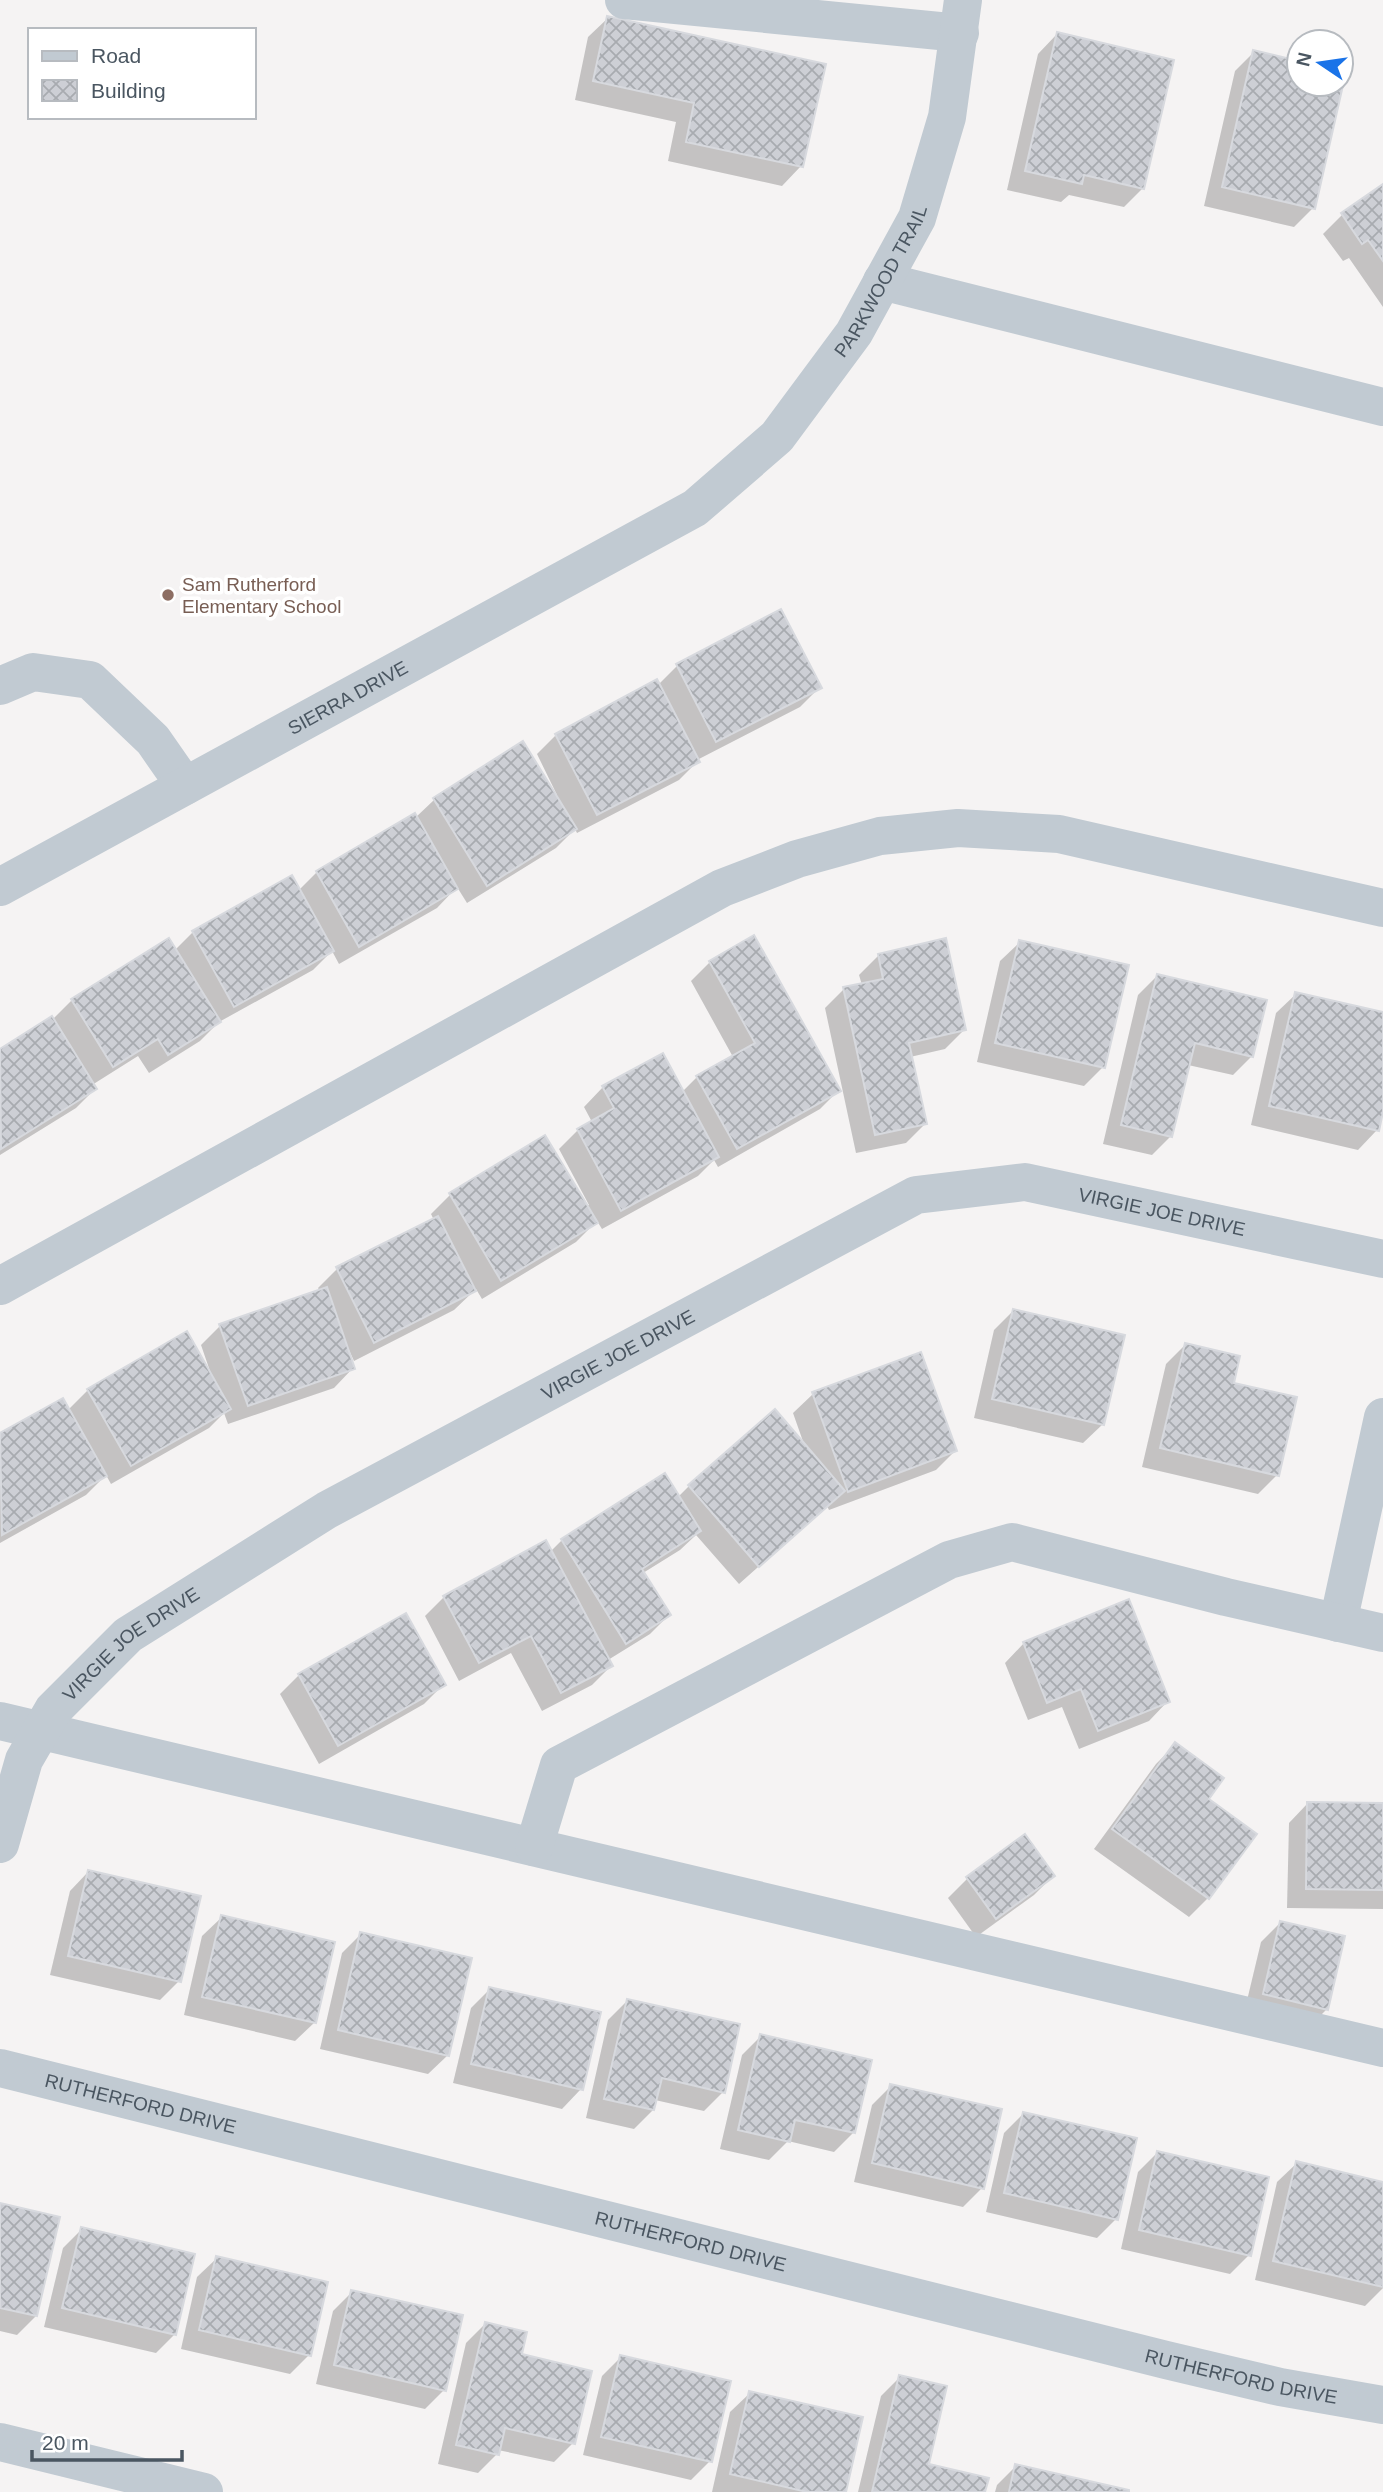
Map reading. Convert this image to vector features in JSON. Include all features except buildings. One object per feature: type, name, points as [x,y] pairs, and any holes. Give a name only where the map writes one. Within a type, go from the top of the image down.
[{"type":"street","points":[[624,0],[961,17]]},
{"type":"street","name":"PARKWOOD TRAIL","points":[[695,508],[777,438],[854,333],[917,218],[947,117],[961,17]]},
{"type":"street","points":[[882,281],[1383,407]]},
{"type":"street","name":"SIERRA DRIVE","points":[[0,887],[695,508]]},
{"type":"street","points":[[0,686],[33,672],[90,680],[153,740],[185,786]]},
{"type":"street","points":[[0,1286],[722,888],[797,859],[880,836],[958,828],[1059,834],[1383,908]]},
{"type":"street","name":"VIRGIE JOE DRIVE","points":[[0,1844],[24,1760],[53,1710],[128,1634],[327,1510],[916,1195],[1025,1182],[1383,1259]]},
{"type":"street","points":[[1338,1623],[1383,1417]]},
{"type":"street","points":[[534,1847],[559,1765],[949,1560],[1012,1542],[1226,1597],[1383,1633]]},
{"type":"street","points":[[0,1721],[1383,2048]]},
{"type":"street","name":"RUTHERFORD DRIVE","points":[[0,2068],[1280,2387],[1383,2405]]},
{"type":"street","points":[[0,2442],[204,2492]]},
{"type":"place","name":"Sam Rutherford Elementary School","points":[[168,595]]}]
